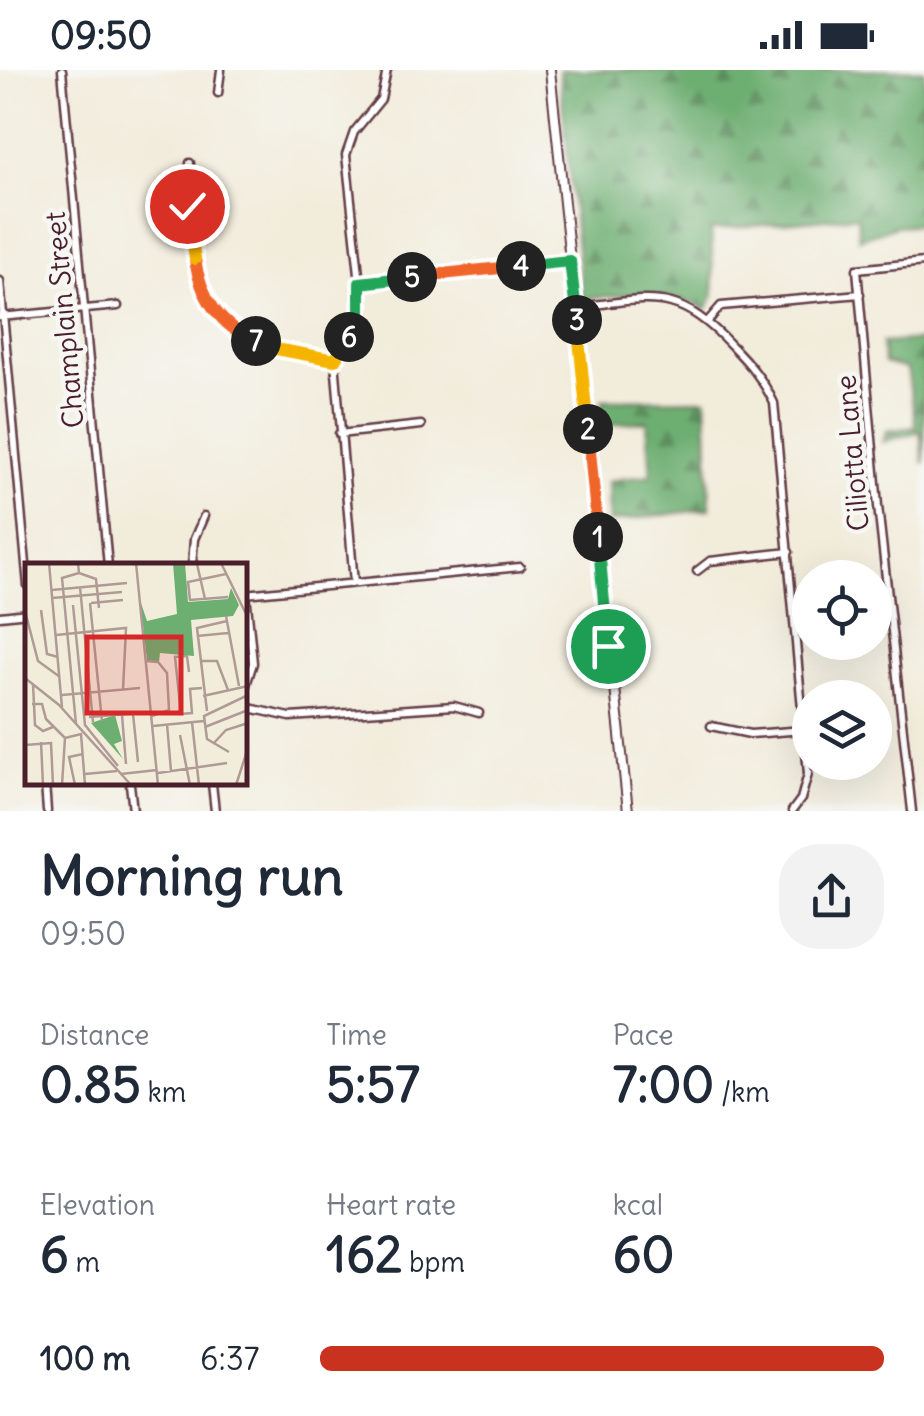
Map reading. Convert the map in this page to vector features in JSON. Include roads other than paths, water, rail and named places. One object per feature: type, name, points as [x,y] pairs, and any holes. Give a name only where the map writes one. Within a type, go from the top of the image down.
[{"type":"street","name":"Champlain Street","points":[[62,70],[108,563]]},
{"type":"street","points":[[218,94],[221,70]]},
{"type":"street","points":[[354,583],[335,360],[360,314],[346,155],[354,132],[381,99],[387,70]]},
{"type":"street","points":[[550,70],[628,811]]},
{"type":"street","points":[[190,163],[187,206],[204,297],[228,325],[247,338],[276,349],[335,360]]},
{"type":"street","points":[[360,283],[570,261]]},
{"type":"street","name":"Ciliotta Lane","points":[[886,560],[858,268],[924,262]]},
{"type":"street","points":[[0,281],[26,563]]},
{"type":"street","points":[[708,321],[721,306],[860,294]]},
{"type":"street","points":[[576,307],[664,301],[680,304],[708,321],[759,374],[774,403],[792,583]]},
{"type":"street","points":[[2,317],[118,306]]},
{"type":"street","points":[[339,434],[421,425]]},
{"type":"street","points":[[192,563],[194,538],[204,516]]},
{"type":"street","points":[[696,572],[710,561],[789,552]]},
{"type":"street","points":[[248,594],[520,567]]},
{"type":"street","points":[[0,616],[25,614]]},
{"type":"street","points":[[248,617],[252,663],[248,677]]},
{"type":"street","name":"Ciliotta Lane","points":[[892,619],[912,811]]},
{"type":"street","points":[[248,708],[290,717],[454,706],[479,713]]},
{"type":"street","points":[[711,726],[750,734],[792,731]]},
{"type":"street","points":[[792,811],[806,787],[806,780]]},
{"type":"street","points":[[45,786],[47,811]]},
{"type":"street","points":[[130,786],[133,811]]},
{"type":"street","points":[[212,786],[215,811]]}]
